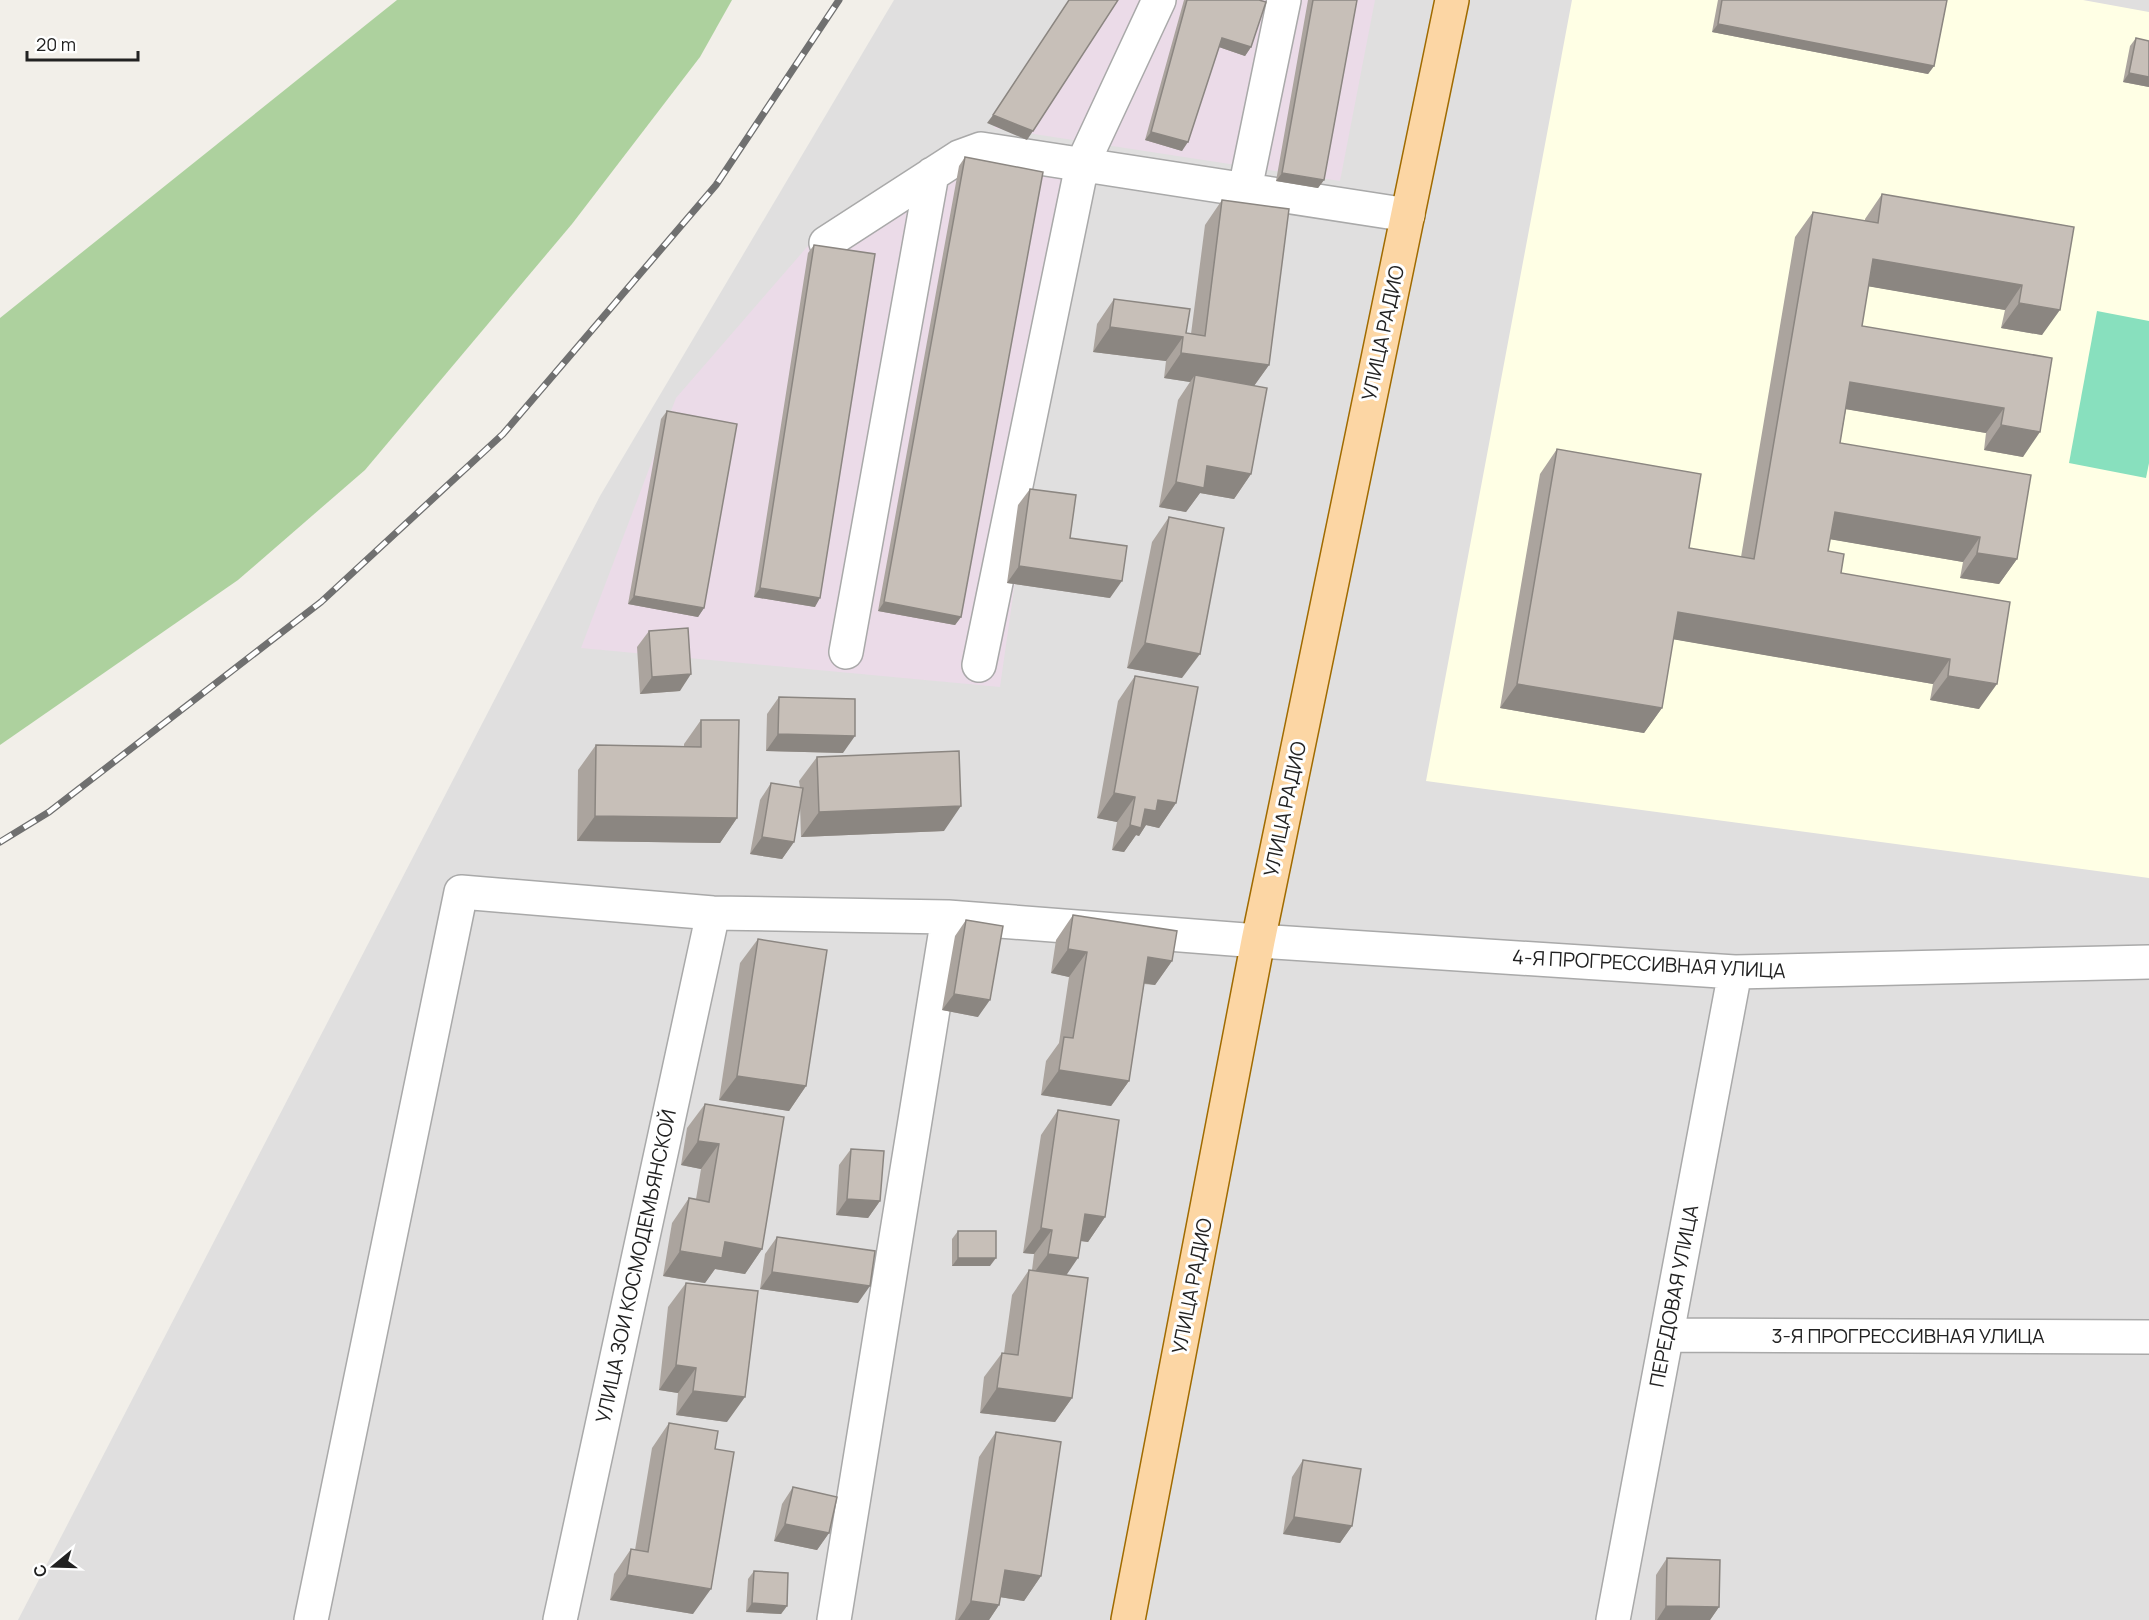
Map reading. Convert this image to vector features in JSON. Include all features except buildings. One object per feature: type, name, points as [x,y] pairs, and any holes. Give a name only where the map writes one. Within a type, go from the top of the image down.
[{"type":"main road","name":"УЛИЦА РАДИО","points":[[1128,1620],[1258,941],[1452,0]]},
{"type":"street","points":[[979,665],[1082,165],[1158,0]]},
{"type":"street","points":[[1245,189],[1284,0]]},
{"type":"street","points":[[826,243],[959,157],[981,149],[1408,215]]},
{"type":"street","points":[[846,652],[932,174]]},
{"type":"street","name":"4-Я ПРОГРЕССИВНАЯ УЛИЦА","points":[[311,1620],[461,892],[713,913],[948,917],[1258,941],[1735,972],[2149,962]]},
{"type":"street","name":"УЛИЦА ЗОИ КОСМОДЕМЬЯНСКОЙ","points":[[560,1620],[713,913]]},
{"type":"street","points":[[834,1620],[948,917]]},
{"type":"street","name":"ПЕРЕДОВАЯ УЛИЦА","points":[[1613,1620],[1735,972]]},
{"type":"street","name":"3-Я ПРОГРЕССИВНАЯ УЛИЦА","points":[[1666,1335],[2149,1337]]},
{"type":"shaded area","points":[[894,0],[2149,0],[2149,1620],[18,1620],[600,496]]},
{"type":"shaded area","points":[[1073,0],[1375,0],[1340,181],[994,128]]},
{"type":"shaded area","points":[[1572,0],[2083,0],[2149,12],[2149,878],[1426,781]]},
{"type":"shaded area","points":[[939,159],[1073,174],[1000,687],[581,648],[676,398],[833,217]]},
{"type":"green space","points":[[397,0],[732,0],[700,57],[572,224],[365,470],[238,580],[0,745],[0,318]]},
{"type":"green space","points":[[2097,311],[2149,321],[2149,463],[2146,478],[2069,463]]},
{"type":"railway","points":[[0,842],[49,812],[321,602],[503,434],[716,185],[839,0]]}]
